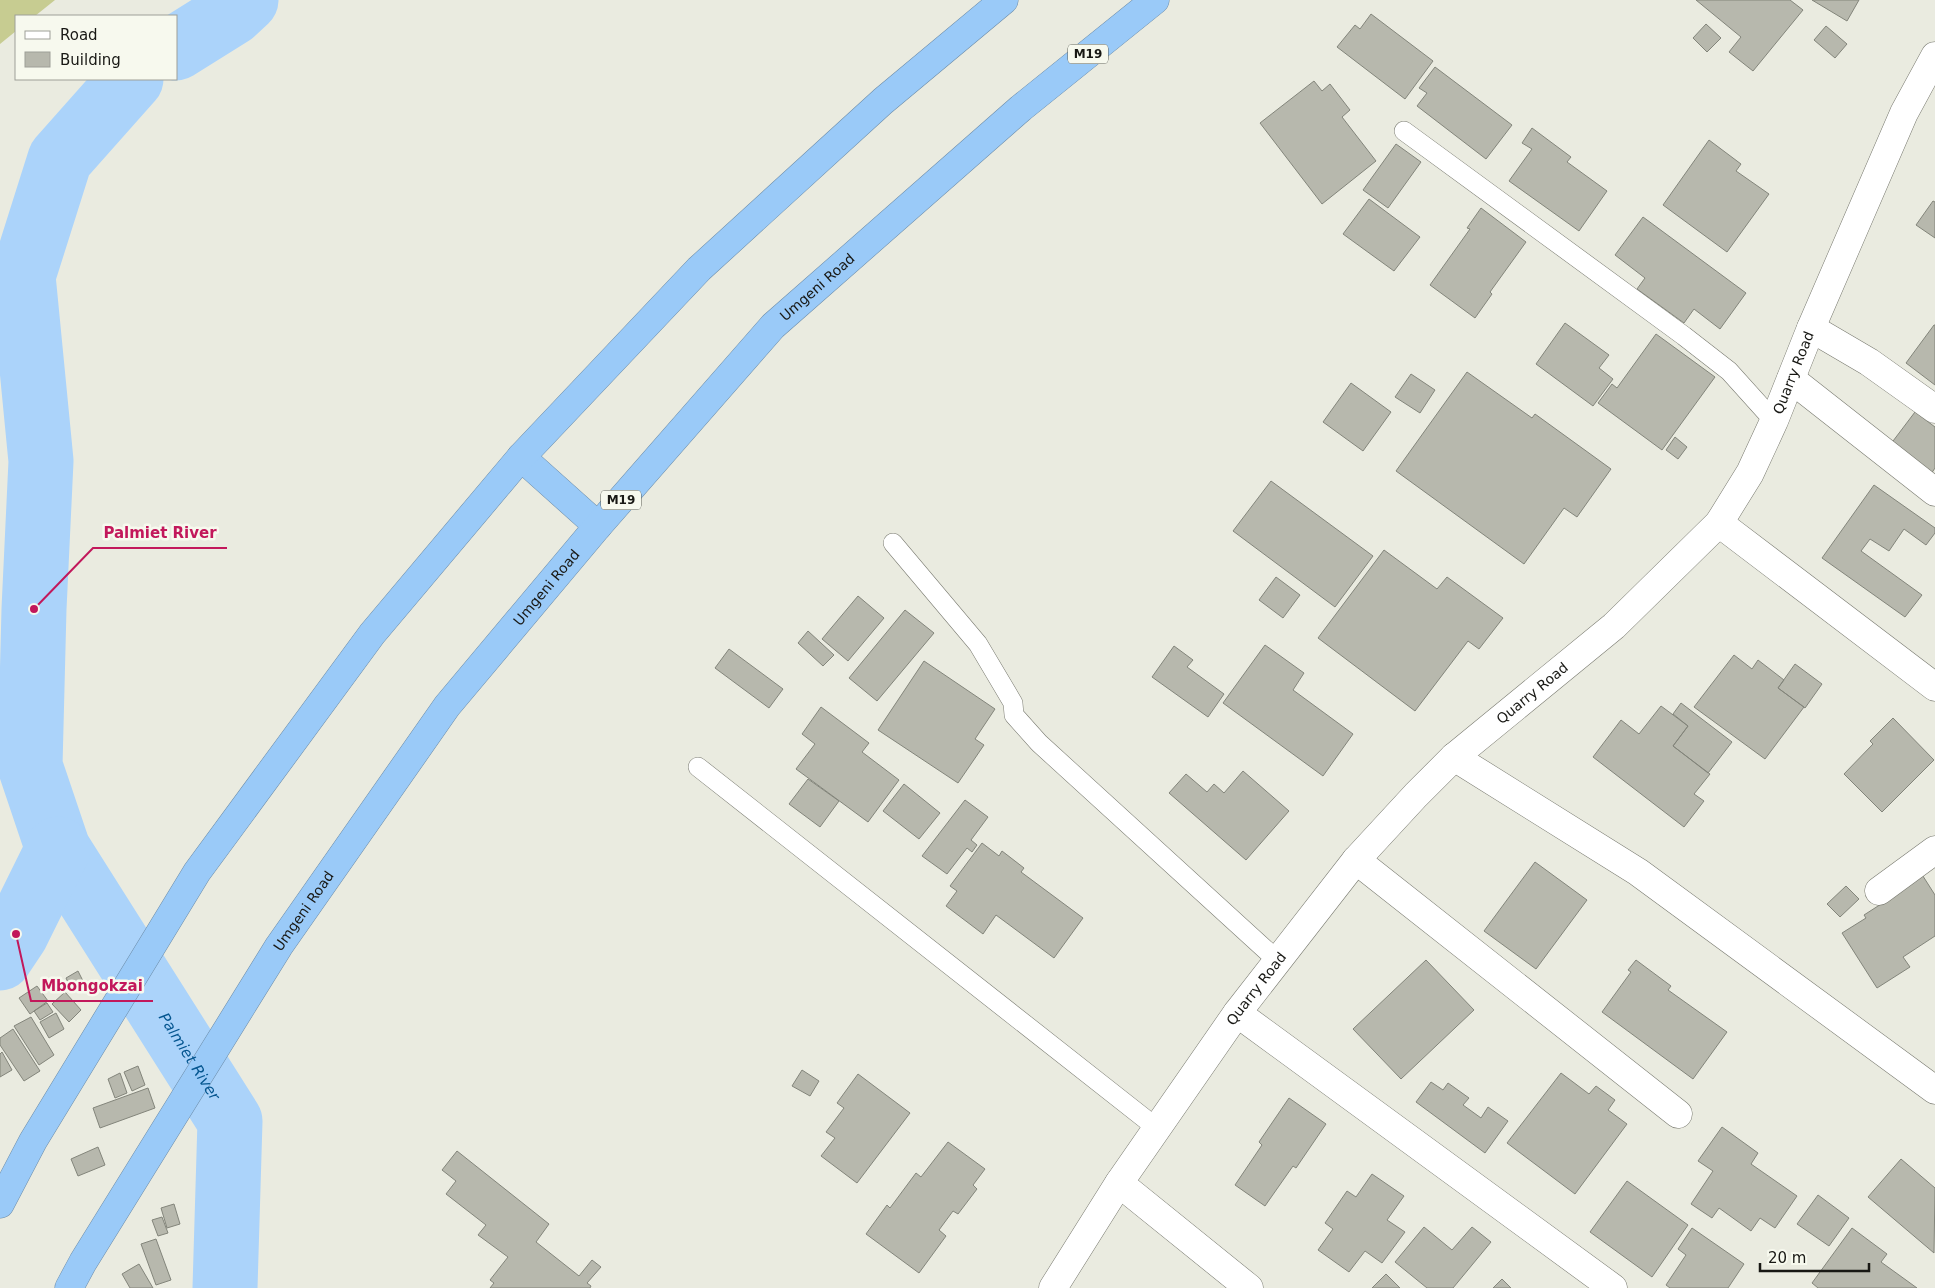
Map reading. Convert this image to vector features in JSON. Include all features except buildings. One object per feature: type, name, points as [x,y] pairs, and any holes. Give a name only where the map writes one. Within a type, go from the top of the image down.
[{"type":"highway","points":[[0,1204],[33,1141],[197,872],[372,634],[521,457],[699,269],[883,101],[1004,0]]},
{"type":"highway","name":"Umgeni Road","points":[[70,1288],[83,1262],[279,946],[447,706],[598,526],[773,326],[1021,108],[1155,0]]},
{"type":"highway","points":[[521,457],[598,526]]},
{"type":"street","name":"Quarry Road","points":[[1053,1288],[1119,1183],[1237,1013],[1356,860],[1416,794],[1454,757],[1614,626],[1718,523],[1750,473],[1774,421],[1811,328],[1904,112],[1935,56]]},
{"type":"street","points":[[1811,328],[1869,362],[1935,409]]},
{"type":"street","points":[[1791,380],[1935,492]]},
{"type":"street","points":[[1718,523],[1935,687]]},
{"type":"street","points":[[1454,757],[1638,872],[1935,1090]]},
{"type":"street","points":[[1879,891],[1935,850]]},
{"type":"street","points":[[1356,860],[1678,1114]]},
{"type":"street","points":[[1237,1013],[1612,1288]]},
{"type":"street","points":[[1119,1183],[1249,1288]]},
{"type":"lane","points":[[1404,131],[1684,336],[1728,371],[1774,421]]},
{"type":"lane","points":[[893,542],[978,644],[1013,703],[1014,714],[1039,743],[1278,961]]},
{"type":"lane","points":[[698,767],[1158,1129]]},
{"type":"green space","points":[[0,0],[55,0],[36,15],[15,15],[15,32],[0,44]]},
{"type":"waterway","name":"Palmiet River","points":[[178,47],[232,13],[246,0]]},
{"type":"waterway","name":"Palmiet River","points":[[130,80],[60,159],[23,276],[41,461],[34,609],[30,766],[58,849],[230,1121],[225,1288]]},
{"type":"waterway","points":[[0,958],[16,934],[58,849]]},
{"type":"place","name":"Palmiet River","points":[[34,609]]},
{"type":"place","name":"Mbongokzai","points":[[16,934]]}]
